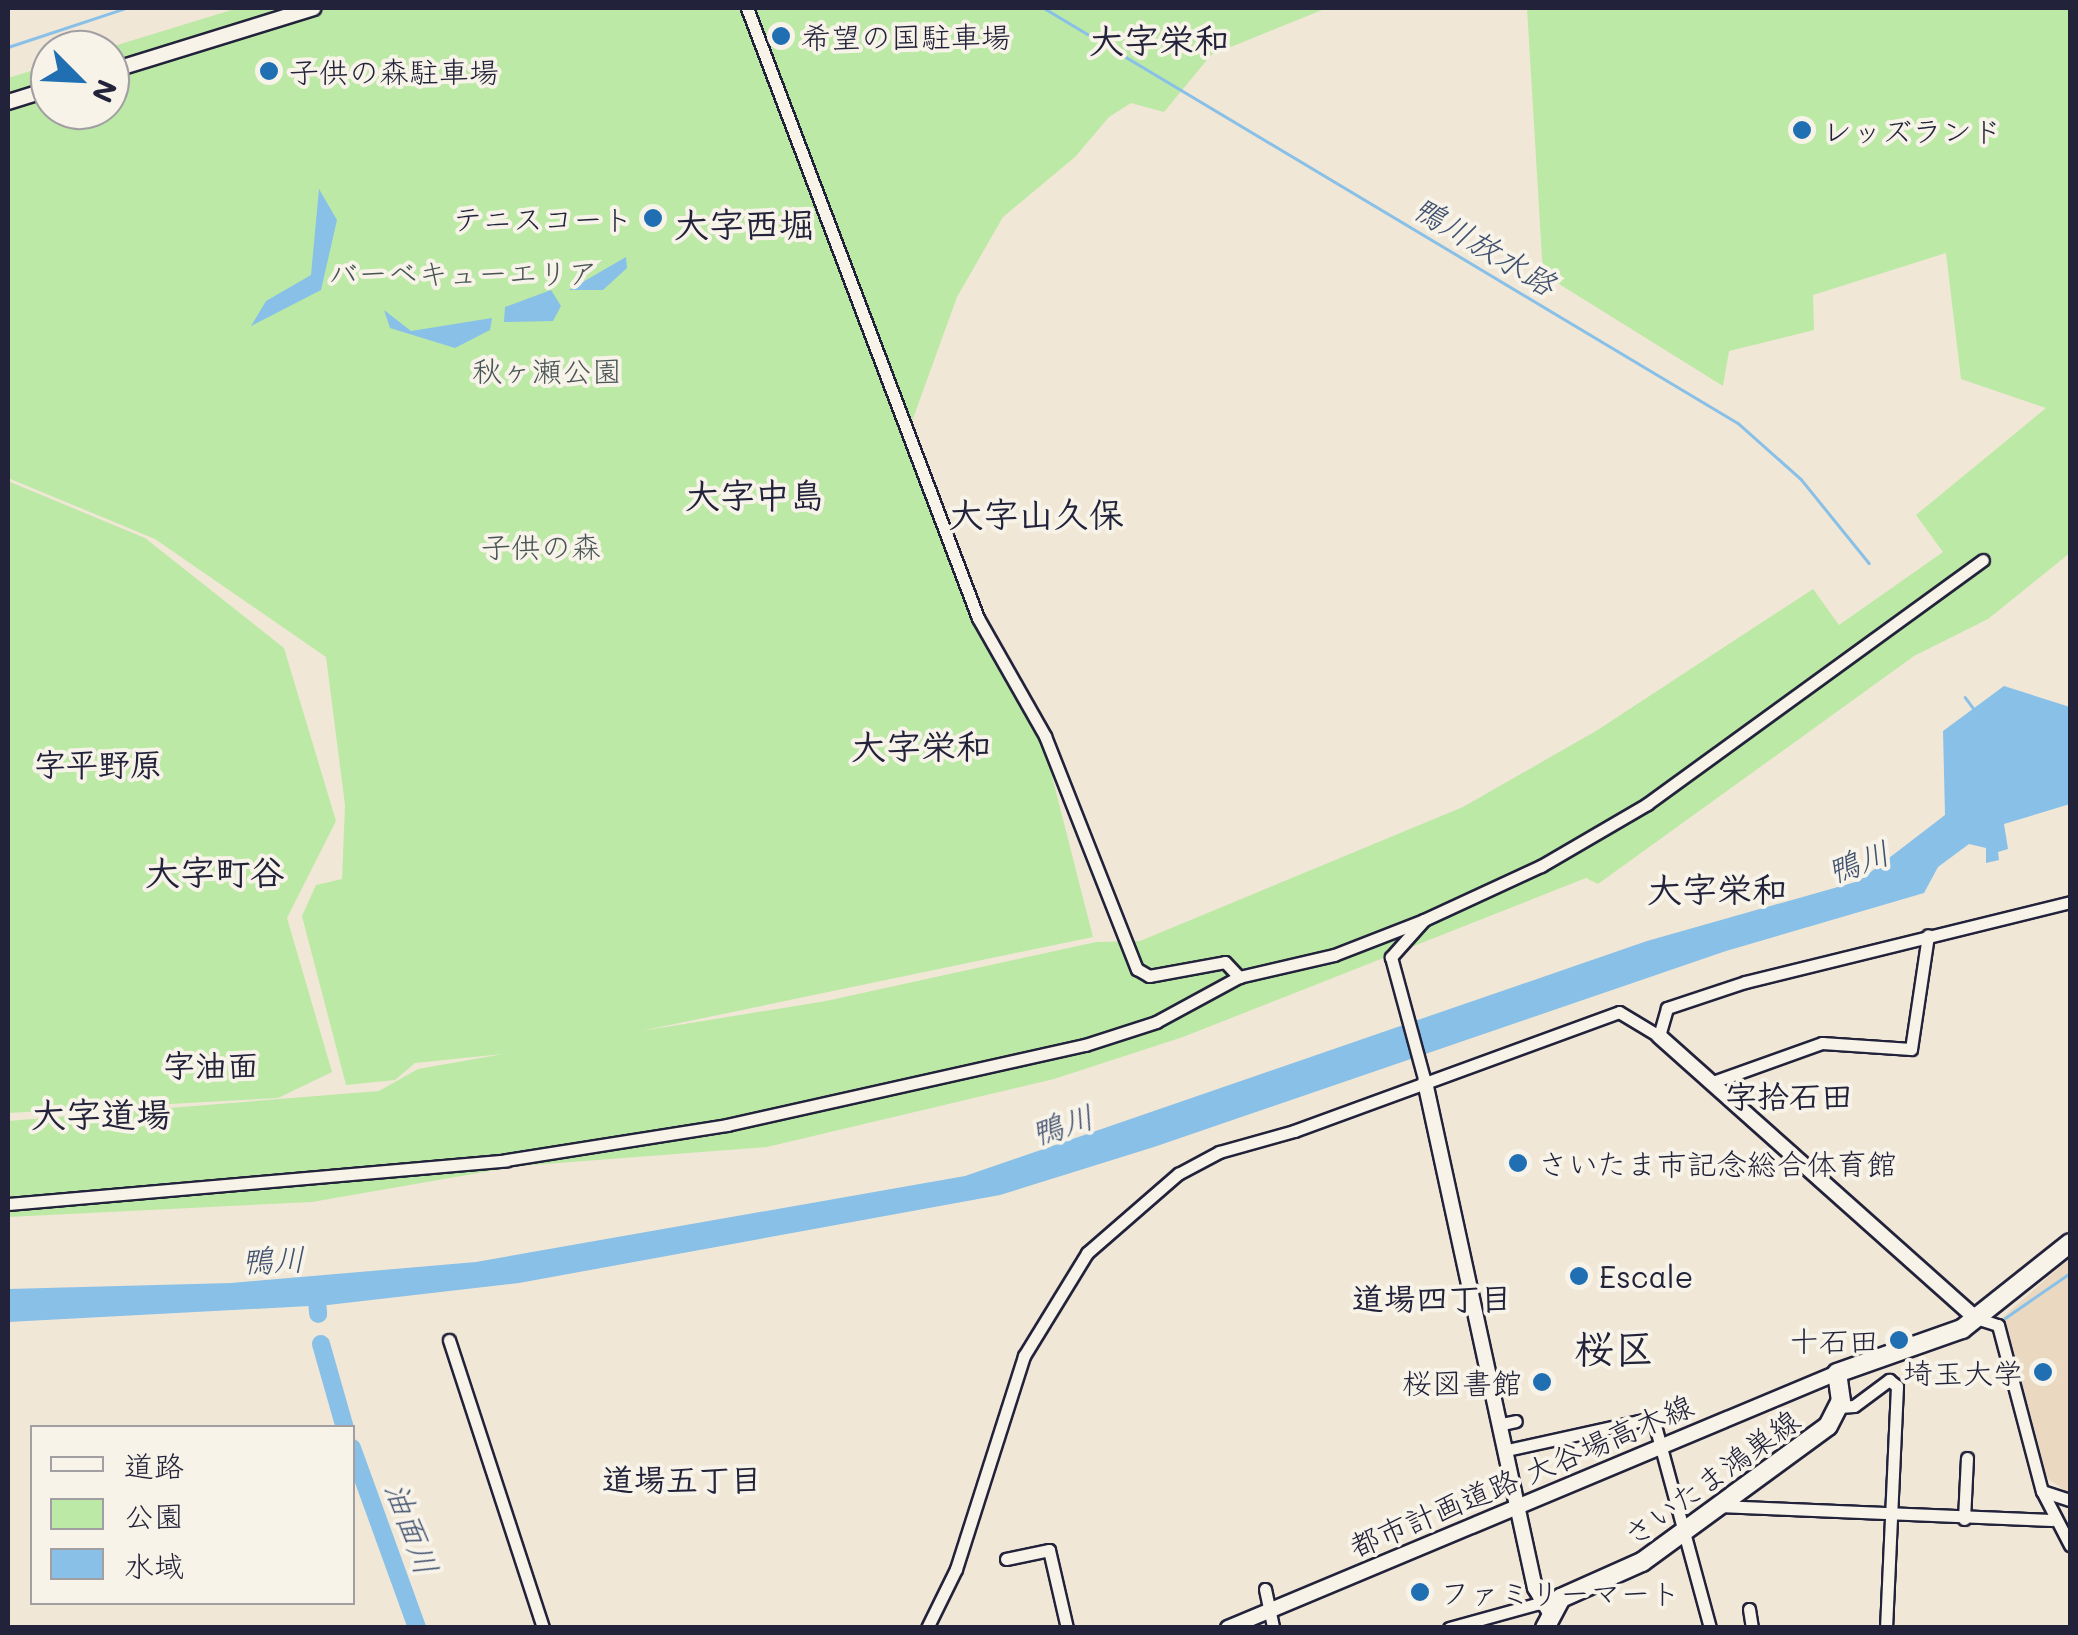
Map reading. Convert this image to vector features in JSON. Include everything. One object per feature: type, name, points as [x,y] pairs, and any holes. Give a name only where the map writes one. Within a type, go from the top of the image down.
[{"type":"main road","points":[[1836,1374],[1919,1348],[1976,1318],[2070,1244]]},
{"type":"main road","name":"さいたま鴻巣線","points":[[1545,1614],[1561,1598],[1623,1574],[1828,1426],[1839,1407],[1836,1374]]},
{"type":"street","points":[[130,65],[313,8]]},
{"type":"street","points":[[747,8],[978,618],[1045,736],[1133,962],[1142,976],[1225,962],[1235,965],[1240,976]]},
{"type":"street","points":[[8,1204],[506,1160],[727,1125],[1084,1046],[1156,1022],[1240,976],[1347,951],[1541,866],[1647,804],[1983,560]]},
{"type":"street","points":[[1659,1036],[1667,1008],[1796,966],[2070,902]]},
{"type":"street","points":[[1424,920],[1392,951],[1509,1422],[1507,1450],[1545,1614],[1449,1628]]},
{"type":"street","points":[[1713,1082],[1822,1043],[1911,1050],[1928,935]]},
{"type":"street","points":[[927,1628],[984,1489],[1014,1377],[1087,1253],[1178,1174],[1218,1152],[1619,1012],[1659,1036],[1713,1082],[1976,1318],[1998,1326],[2042,1490],[2052,1520],[2070,1545]]},
{"type":"street","points":[[448,1340],[543,1628]]},
{"type":"street","name":"都市計画道路 大谷場高木線","points":[[1228,1628],[1836,1374]]},
{"type":"street","points":[[1839,1407],[1854,1406],[1889,1380],[1897,1386],[1886,1628]]},
{"type":"street","points":[[1507,1450],[1684,1411]]},
{"type":"street","points":[[1653,1418],[1710,1628]]},
{"type":"street","points":[[1964,1519],[1968,1458]]},
{"type":"street","points":[[2042,1490],[2070,1500]]},
{"type":"street","points":[[1718,1506],[2052,1520]]},
{"type":"street","points":[[1006,1559],[1049,1550],[1067,1628]]},
{"type":"street","points":[[1265,1589],[1273,1628]]},
{"type":"street","points":[[1749,1609],[1752,1628]]},
{"type":"shaded area","name":"埼玉大学","points":[[2070,1258],[2070,1494],[2044,1476],[2003,1317]]},
{"type":"green space","name":"秋ヶ瀬公園","points":[[238,8],[1327,8],[1211,55],[1164,112],[1131,103],[1109,117],[1075,157],[1003,217],[957,297],[907,435],[988,649],[1043,741],[1093,937],[641,1031],[826,1001],[1096,942],[1140,941],[1463,807],[1596,731],[1813,589],[1839,625],[1943,552],[1916,515],[2046,408],[1961,379],[1946,253],[1813,295],[1814,330],[1729,351],[1723,386],[1543,274],[1527,8],[2070,8],[2070,553],[1988,619],[1914,656],[1598,884],[1586,878],[1183,1037],[1054,1079],[767,1147],[519,1166],[312,1202],[8,1217],[8,1121],[379,1091],[418,1069],[503,1054],[415,1063],[395,1080],[346,1085],[302,916],[316,885],[342,879],[345,805],[326,657],[155,539],[8,478],[8,78],[30,71],[30,130],[130,130],[130,41]]},
{"type":"green space","points":[[8,481],[145,538],[284,648],[336,821],[287,918],[332,1072],[278,1098],[8,1113]]},
{"type":"water","points":[[319,189],[337,220],[321,290],[251,326],[266,301],[311,275]]},
{"type":"water","points":[[626,257],[627,268],[603,290],[569,290]]},
{"type":"water","points":[[551,290],[561,306],[553,321],[504,322],[505,307]]},
{"type":"water","points":[[384,310],[411,331],[492,318],[490,330],[455,348],[390,328]]},
{"type":"water","points":[[2004,686],[2070,707],[2070,804],[2004,824],[2008,849],[1998,852],[1999,860],[1986,863],[1986,848],[1969,844],[1938,867],[1924,893],[1726,951],[1154,1147],[1000,1195],[519,1283],[328,1305],[8,1322],[8,1289],[231,1283],[476,1262],[965,1176],[1647,941],[1859,881],[1945,815],[1943,731]]},
{"type":"waterway","name":"鴨川放水路","points":[[8,47],[126,8]]},
{"type":"waterway","name":"鴨川放水路","points":[[1044,8],[1738,423],[1801,479],[1869,563]]},
{"type":"waterway","name":"鴨川放水路","points":[[1965,697],[1974,709]]},
{"type":"waterway","points":[[2005,1318],[2070,1273]]},
{"type":"waterway","name":"油面川","points":[[316,1289],[318,1314]]},
{"type":"waterway","name":"油面川","points":[[321,1344],[344,1425]]},
{"type":"waterway","points":[[1885,1506],[1889,1429]]},
{"type":"waterway","name":"油面川","points":[[355,1456],[417,1628]]},
{"type":"waterway","points":[[1883,1571],[1885,1519]]},
{"type":"place","name":"希望の国駐車場","points":[[781,36]]},
{"type":"place","name":"子供の森駐車場","points":[[269,71]]},
{"type":"place","name":"レッズランド","points":[[1802,130]]},
{"type":"place","name":"テニスコート","points":[[653,218]]},
{"type":"place","name":"さいたま市記念総合体育館","points":[[1518,1163]]},
{"type":"place","name":"Escale","points":[[1579,1276]]},
{"type":"place","name":"十石田","points":[[1899,1340]]},
{"type":"place","name":"埼玉大学","points":[[2043,1372]]},
{"type":"place","name":"桜図書館","points":[[1542,1382]]},
{"type":"place","name":"ファミリーマート","points":[[1420,1592]]},
{"type":"district","name":"大字栄和","points":[[1159,39]]},
{"type":"district","name":"大字西堀","points":[[744,223]]},
{"type":"district","name":"大字中島","points":[[755,494]]},
{"type":"district","name":"大字山久保","points":[[1036,513]]},
{"type":"district","name":"大字栄和","points":[[921,745]]},
{"type":"district","name":"字平野原","points":[[98,763]]},
{"type":"district","name":"大字町谷","points":[[215,871]]},
{"type":"district","name":"大字栄和","points":[[1717,888]]},
{"type":"district","name":"字油面","points":[[211,1064]]},
{"type":"district","name":"字拾石田","points":[[1789,1095]]},
{"type":"district","name":"大字道場","points":[[101,1113]]},
{"type":"district","name":"道場四丁目","points":[[1432,1297]]},
{"type":"district","name":"桜区","points":[[1614,1347]]},
{"type":"district","name":"道場五丁目","points":[[682,1478]]},
{"type":"park label","name":"バーベキューエリア","points":[[463,272]]},
{"type":"park label","name":"子供の森","points":[[541,546]]},
{"type":"water label","name":"鴨川","points":[[1858,861]]},
{"type":"water label","name":"鴨川","points":[[1062,1124]]},
{"type":"water label","name":"鴨川","points":[[273,1259]]}]
